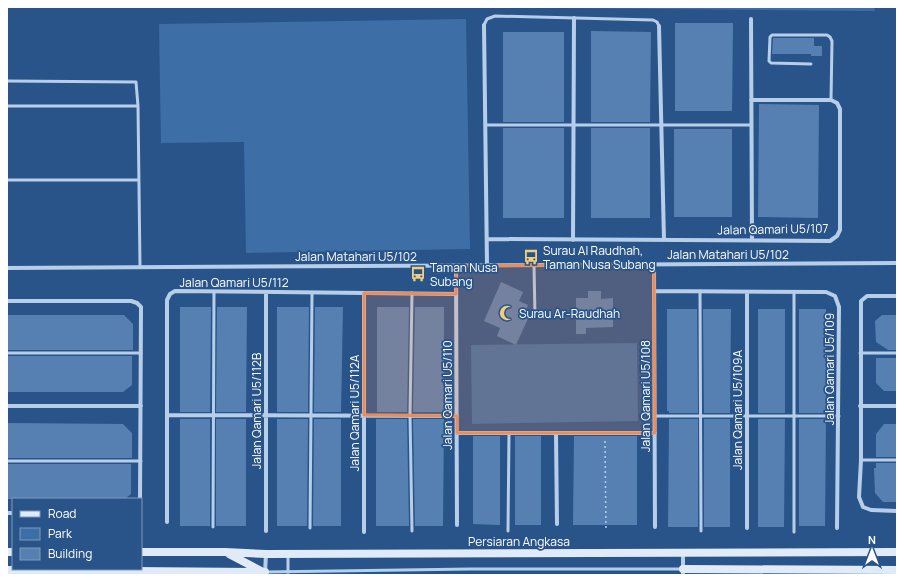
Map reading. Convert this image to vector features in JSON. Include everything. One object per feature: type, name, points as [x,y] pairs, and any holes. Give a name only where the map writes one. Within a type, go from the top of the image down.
[{"type":"street","points":[[573,240],[574,18]]},
{"type":"street","points":[[751,20],[752,240]]},
{"type":"street","points":[[484,25],[487,265]]},
{"type":"street","points":[[659,26],[664,240]]},
{"type":"street","points":[[751,100],[831,100]]},
{"type":"street","name":"Jalan Qamari U5/107","points":[[487,239],[830,241],[837,236],[840,230],[840,109],[837,103],[831,100]]},
{"type":"street","name":"Jalan Matahari U5/102","points":[[7,268],[897,263]]},
{"type":"street","name":"Jalan Qamari U5/108","points":[[654,264],[655,528]]},
{"type":"street","name":"Jalan Qamari U5/110","points":[[456,266],[458,525]]},
{"type":"street","name":"Jalan Qamari U5/112","points":[[167,522],[167,300],[170,294],[175,291],[456,294]]},
{"type":"street","name":"Jalan Qamari U5/109","points":[[654,291],[826,292],[835,296],[839,307],[837,528]]},
{"type":"street","name":"Jalan Qamari U5/112B","points":[[266,292],[266,531]]},
{"type":"street","name":"Jalan Qamari U5/109A","points":[[747,292],[748,528]]},
{"type":"street","name":"Jalan Qamari U5/112A","points":[[364,293],[364,532]]},
{"type":"street","points":[[897,296],[868,296],[863,298],[861,301],[861,460],[859,497],[863,507],[871,510],[897,511]]},
{"type":"street","points":[[7,301],[131,301],[137,302],[141,307],[140,498]]},
{"type":"street","points":[[7,406],[141,406]]},
{"type":"street","points":[[860,406],[897,406]]},
{"type":"street","points":[[167,415],[457,416]]},
{"type":"street","points":[[457,433],[655,432]]},
{"type":"street","points":[[556,433],[557,524]]},
{"type":"street","name":"Persiaran Angkasa","points":[[142,552],[288,554],[897,552]]},
{"type":"street","points":[[225,552],[265,574]]},
{"type":"street","points":[[683,552],[683,572],[897,570]]},
{"type":"street","points":[[265,574],[266,554]]},
{"type":"street","points":[[7,570],[265,574]]},
{"type":"lane","points":[[484,25],[487,20],[495,16],[652,20],[657,22],[659,26]]},
{"type":"lane","points":[[811,64],[771,63],[769,61],[770,37],[772,35],[827,35],[830,37],[832,41],[831,100]]},
{"type":"lane","points":[[7,81],[136,82],[138,106],[140,267]]},
{"type":"lane","points":[[7,106],[138,106]]},
{"type":"lane","points":[[486,125],[751,125]]},
{"type":"lane","points":[[7,180],[139,180]]},
{"type":"lane","points":[[534,265],[535,317]]},
{"type":"lane","points":[[700,291],[701,531]]},
{"type":"lane","points":[[213,528],[214,292]]},
{"type":"lane","points":[[794,292],[794,532]]},
{"type":"lane","points":[[310,528],[312,293]]},
{"type":"lane","points":[[412,293],[410,415],[412,531]]},
{"type":"lane","points":[[7,353],[141,353]]},
{"type":"lane","points":[[860,353],[897,353]]},
{"type":"lane","points":[[655,416],[839,416]]},
{"type":"lane","points":[[508,531],[509,433]]},
{"type":"lane","points":[[861,460],[897,460]]},
{"type":"lane","points":[[7,461],[141,461]]},
{"type":"lane","points":[[288,554],[288,574]]},
{"type":"lane","points":[[265,574],[288,574],[316,571],[683,572]]},
{"type":"lane","points":[[310,575],[316,571]]},
{"type":"path","points":[[606,433],[606,531]]},
{"type":"highlighted area","points":[[654,264],[655,433],[457,433],[457,416],[364,415],[364,293],[456,294],[456,266]]},
{"type":"green space","points":[[465,7],[874,7],[875,11]]},
{"type":"green space","points":[[466,19],[470,249],[246,253],[244,142],[161,143],[159,24]]},
{"type":"green space","points":[[637,343],[638,421],[472,424],[471,345]]},
{"type":"building","points":[[675,23],[733,23],[732,111],[675,111]]},
{"type":"building","points":[[591,31],[651,32],[650,122],[591,122]]},
{"type":"building","points":[[503,32],[564,32],[564,122],[503,122]]},
{"type":"building","points":[[773,38],[814,38],[814,46],[822,46],[822,56],[811,56],[811,54],[772,54]]},
{"type":"building","points":[[759,104],[819,105],[818,218],[758,217]]},
{"type":"building","points":[[503,128],[564,128],[564,218],[503,218]]},
{"type":"building","points":[[591,128],[650,128],[650,218],[591,218]]},
{"type":"building","points":[[674,129],[732,129],[732,217],[674,217]]},
{"type":"building","name":"Surau Ar-Raudhah","points":[[501,282],[523,292],[519,301],[528,305],[525,312],[530,314],[516,345],[497,336],[500,328],[484,321]]},
{"type":"building","points":[[588,291],[601,291],[601,299],[613,298],[613,327],[586,328],[586,334],[576,334],[576,298],[588,298]]},
{"type":"building","points":[[180,307],[211,307],[210,412],[180,412]]},
{"type":"building","points":[[217,307],[247,307],[246,412],[216,412]]},
{"type":"building","points":[[277,307],[309,307],[308,412],[277,412]]},
{"type":"building","points":[[315,307],[343,307],[341,412],[314,412]]},
{"type":"building","points":[[377,307],[409,307],[407,412],[377,412]]},
{"type":"building","points":[[415,307],[444,307],[444,412],[413,412]]},
{"type":"building","points":[[667,309],[697,309],[698,413],[669,413],[669,411],[667,411]]},
{"type":"building","points":[[703,309],[731,309],[730,413],[704,413]]},
{"type":"building","points":[[758,309],[785,309],[785,413],[758,413]]},
{"type":"building","points":[[799,309],[826,309],[826,413],[799,413]]},
{"type":"building","points":[[7,315],[124,315],[133,324],[133,350],[7,350]]},
{"type":"building","points":[[882,315],[897,315],[897,350],[888,350],[876,342],[875,321]]},
{"type":"building","points":[[7,356],[132,356],[132,385],[123,392],[7,392]]},
{"type":"building","points":[[876,358],[897,358],[897,391],[884,391],[876,383]]},
{"type":"building","points":[[180,419],[210,419],[210,526],[180,526]]},
{"type":"building","points":[[216,419],[246,419],[246,526],[216,526]]},
{"type":"building","points":[[277,419],[308,419],[307,526],[277,526]]},
{"type":"building","points":[[314,419],[341,419],[341,526],[313,526]]},
{"type":"building","points":[[376,419],[407,419],[409,526],[376,526]]},
{"type":"building","points":[[413,419],[444,419],[443,526],[415,526]]},
{"type":"building","points":[[669,419],[698,419],[698,527],[668,527]]},
{"type":"building","points":[[704,419],[730,419],[730,527],[704,527]]},
{"type":"building","points":[[758,419],[785,419],[784,527],[758,527]]},
{"type":"building","points":[[799,419],[826,419],[825,526],[799,526]]},
{"type":"building","points":[[7,423],[123,424],[132,433],[132,458],[7,458]]},
{"type":"building","points":[[884,424],[897,424],[897,457],[876,457],[876,434]]},
{"type":"building","points":[[473,436],[500,436],[500,525],[473,524]]},
{"type":"building","points":[[515,436],[541,436],[541,525],[515,525]]},
{"type":"building","points":[[574,436],[637,436],[637,525],[573,525]]},
{"type":"building","points":[[876,463],[897,463],[897,502],[883,502],[875,493],[874,468],[876,468]]},
{"type":"building","points":[[7,464],[131,464],[131,494],[126,498],[7,499]]},
{"type":"place","name":"Surau Al Raudhah, Taman Nusa Subang","points":[[531,257]]},
{"type":"place","name":"Taman Nusa Subang","points":[[418,274]]},
{"type":"place","name":"Surau Ar-Raudhah","points":[[507,313]]}]
